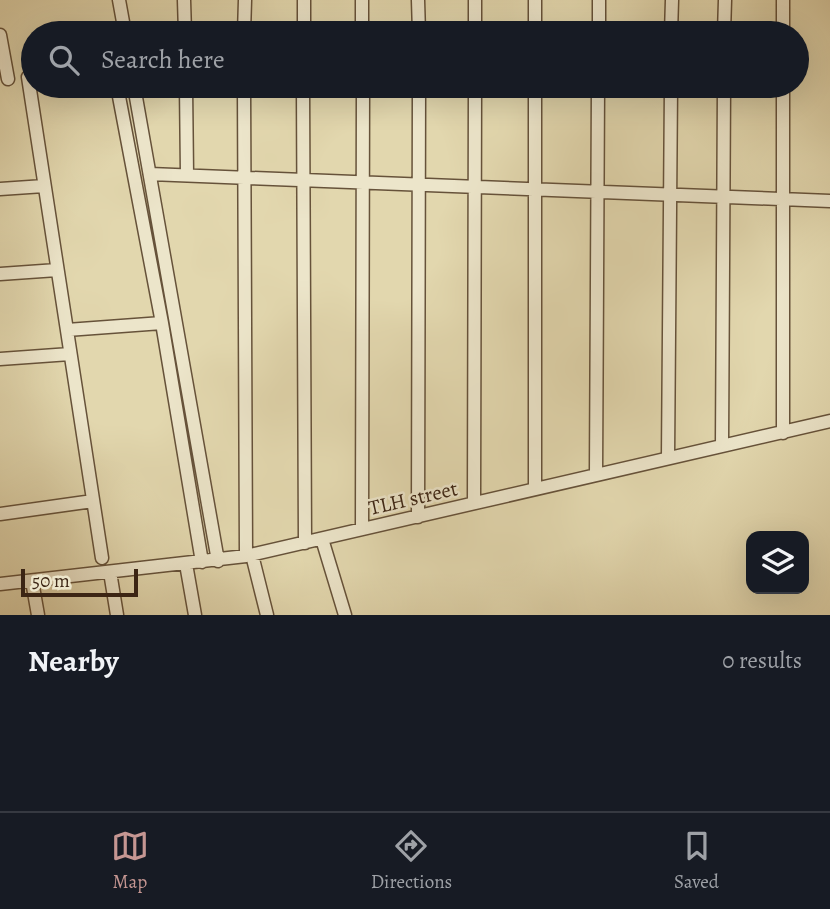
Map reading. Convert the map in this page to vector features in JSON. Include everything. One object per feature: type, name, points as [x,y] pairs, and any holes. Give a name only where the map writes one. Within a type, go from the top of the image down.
[{"type":"street","points":[[119,0],[123,21]]},
{"type":"street","points":[[184,0],[185,21]]},
{"type":"street","points":[[244,0],[244,21]]},
{"type":"street","points":[[304,0],[304,21]]},
{"type":"street","points":[[362,0],[362,21]]},
{"type":"street","points":[[418,0],[419,21]]},
{"type":"street","points":[[475,0],[475,21]]},
{"type":"street","points":[[535,0],[535,21]]},
{"type":"street","points":[[599,0],[599,21]]},
{"type":"street","points":[[671,21],[672,0]]},
{"type":"street","points":[[724,0],[724,21]]},
{"type":"street","points":[[783,0],[783,21]]},
{"type":"street","points":[[0,35],[4,79]]},
{"type":"street","points":[[33,98],[102,558]]},
{"type":"street","points":[[119,98],[162,323],[202,562]]},
{"type":"street","points":[[136,98],[218,561]]},
{"type":"street","points":[[186,98],[187,175]]},
{"type":"street","points":[[244,98],[249,556],[267,615]]},
{"type":"street","points":[[303,98],[305,543]]},
{"type":"street","points":[[362,529],[363,98]]},
{"type":"street","points":[[418,516],[419,98]]},
{"type":"street","points":[[474,503],[475,98]]},
{"type":"street","points":[[535,98],[535,489]]},
{"type":"street","points":[[596,475],[598,98]]},
{"type":"street","points":[[668,458],[671,98]]},
{"type":"street","points":[[722,445],[724,98]]},
{"type":"street","points":[[783,98],[783,433]]},
{"type":"street","points":[[150,173],[830,201]]},
{"type":"street","points":[[0,189],[44,186]]},
{"type":"street","points":[[0,274],[57,270]]},
{"type":"street","points":[[66,330],[162,323]]},
{"type":"street","points":[[0,359],[70,354]]},
{"type":"street","name":"TLH street","points":[[0,584],[249,556],[830,421]]},
{"type":"street","points":[[0,514],[93,501]]},
{"type":"street","points":[[322,539],[345,615]]},
{"type":"street","points":[[186,564],[195,615]]},
{"type":"street","points":[[110,572],[117,615]]},
{"type":"street","points":[[32,581],[38,615]]}]
